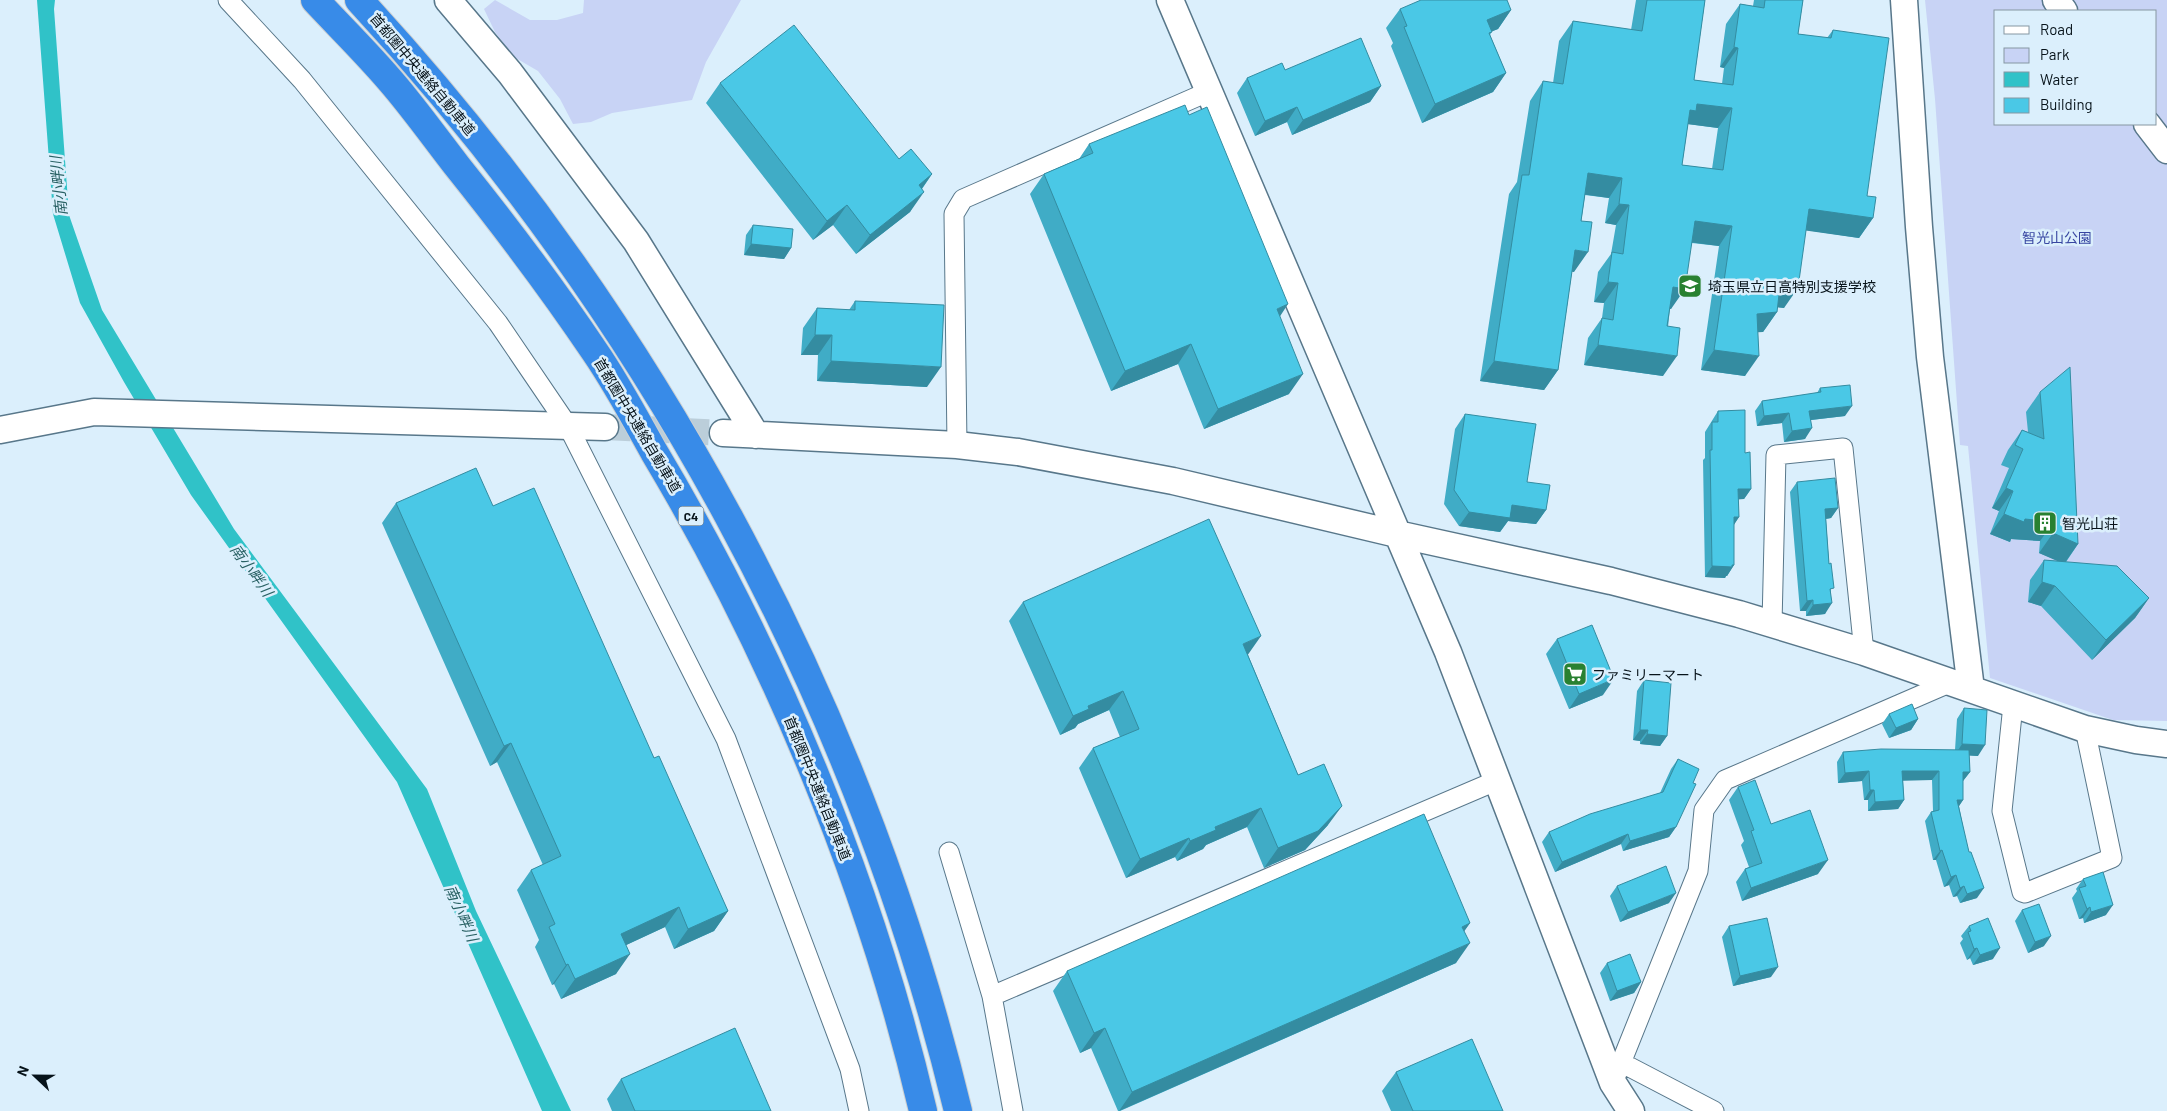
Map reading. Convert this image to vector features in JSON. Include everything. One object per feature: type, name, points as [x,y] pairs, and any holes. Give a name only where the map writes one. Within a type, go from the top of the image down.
[{"type":"highway","name":"首都圏中央連絡自動車道","points":[[314,0],[394,84],[496,214],[597,354],[678,491],[730,589],[780,694],[824,799],[865,909],[908,1046],[923,1111]]},
{"type":"highway","name":"首都圏中央連絡自動車道","points":[[359,0],[408,53],[521,193],[624,338],[703,470],[760,577],[812,684],[855,789],[896,897],[940,1039],[958,1111]]},
{"type":"street","points":[[228,0],[302,80],[498,323],[568,426],[726,739],[850,1069],[859,1111]]},
{"type":"street","points":[[448,0],[510,73],[636,241],[756,435]]},
{"type":"street","points":[[1170,0],[1448,652],[1631,1111]]},
{"type":"street","points":[[1904,0],[1919,227],[1960,686]]},
{"type":"street","points":[[957,445],[954,214],[963,198],[1210,91]]},
{"type":"street","points":[[2148,125],[2167,150]]},
{"type":"street","points":[[0,430],[96,412],[605,427]]},
{"type":"street","points":[[723,433],[957,445],[1077,461],[1173,481],[1397,534],[1611,581],[1772,624],[1864,652],[2085,729],[2136,740],[2167,744]]},
{"type":"street","points":[[1772,624],[1776,455],[1843,448],[1864,652]]},
{"type":"street","points":[[1617,1073],[1698,871],[1704,810],[1724,780],[1960,686]]},
{"type":"street","points":[[2013,705],[2002,811],[2022,892],[2025,893],[2112,858],[2085,729]]},
{"type":"street","points":[[992,996],[1498,780]]},
{"type":"street","points":[[949,852],[992,996],[1013,1111]]},
{"type":"street","points":[[1617,1073],[1714,1111]]},
{"type":"green space","points":[[495,0],[530,20],[557,20],[583,13],[584,0],[741,0],[706,62],[692,100],[612,113],[591,122],[573,124],[560,99],[538,71],[514,57],[495,32],[484,9]]},
{"type":"green space","name":"智光山公園","points":[[1925,0],[2167,0],[2167,721],[2113,720],[1990,678],[1968,446],[1960,445],[1935,99]]},
{"type":"water","name":"南小畔川","points":[[37,0],[55,0],[54,9],[69,215],[102,310],[234,529],[427,789],[476,911],[571,1111],[542,1111],[397,782],[191,495],[80,303],[53,214]]},
{"type":"building","points":[[1421,0],[1507,0],[1511,10],[1487,20],[1492,32],[1489,33],[1506,73],[1435,104],[1404,27],[1407,26],[1400,9]]},
{"type":"building","points":[[1647,0],[1705,0],[1694,80],[1733,85],[1738,48],[1734,47],[1740,4],[1764,8],[1765,0],[1803,0],[1798,34],[1831,38],[1833,30],[1889,38],[1867,196],[1876,197],[1873,218],[1809,209],[1798,288],[1780,286],[1777,312],[1757,314],[1759,356],[1714,350],[1732,226],[1695,221],[1685,289],[1673,287],[1667,326],[1680,328],[1677,356],[1598,345],[1602,318],[1613,320],[1618,283],[1608,282],[1612,252],[1623,254],[1629,205],[1619,204],[1622,178],[1588,173],[1581,221],[1592,222],[1588,252],[1575,250],[1558,370],[1494,361],[1522,175],[1529,175],[1543,81],[1563,84],[1573,21],[1642,31]],"holes":[[[1697,104],[1732,108],[1723,170],[1682,165],[1690,110],[1696,111]]]},
{"type":"building","points":[[794,25],[899,159],[911,149],[932,174],[919,185],[924,192],[870,235],[847,205],[827,221],[720,83]]},
{"type":"building","points":[[1361,38],[1381,86],[1303,120],[1297,107],[1265,121],[1247,78],[1282,63],[1285,70]]},
{"type":"building","points":[[1185,105],[1189,115],[1207,107],[1288,304],[1277,309],[1303,374],[1218,409],[1191,344],[1125,371],[1044,174],[1093,153],[1089,144]]},
{"type":"building","points":[[753,225],[793,229],[791,248],[751,244]]},
{"type":"building","points":[[855,301],[944,305],[941,367],[831,361],[832,335],[815,335],[817,308],[855,310]]},
{"type":"building","points":[[2070,367],[2078,544],[2053,533],[2054,522],[2025,519],[2024,522],[2004,514],[2013,491],[2006,488],[2023,449],[2015,445],[2022,430],[2044,439],[2040,392]]},
{"type":"building","points":[[1850,385],[1852,406],[1809,411],[1812,428],[1792,431],[1789,413],[1764,416],[1762,401],[1821,392],[1820,388]]},
{"type":"building","points":[[1745,410],[1745,453],[1750,452],[1751,489],[1738,489],[1739,517],[1734,517],[1734,565],[1732,567],[1712,566],[1710,450],[1712,450],[1712,422],[1718,422],[1718,411]]},
{"type":"building","points":[[1465,414],[1536,424],[1527,482],[1550,485],[1546,510],[1512,505],[1510,518],[1469,512],[1454,490]]},
{"type":"building","points":[[476,468],[493,506],[534,488],[654,758],[659,756],[728,911],[688,929],[679,907],[621,934],[630,954],[575,979],[568,964],[566,965],[549,927],[555,924],[531,870],[561,856],[511,743],[504,746],[396,503]]},
{"type":"building","points":[[1835,478],[1838,508],[1825,509],[1829,564],[1831,563],[1834,588],[1830,589],[1832,603],[1813,605],[1813,600],[1807,601],[1797,482]]},
{"type":"building","points":[[1209,519],[1261,636],[1243,644],[1298,775],[1324,764],[1342,806],[1318,831],[1278,848],[1261,808],[1215,827],[1216,830],[1190,841],[1189,838],[1140,859],[1093,748],[1139,729],[1123,691],[1088,706],[1089,709],[1073,716],[1023,602]]},
{"type":"building","points":[[2044,560],[2117,566],[2149,598],[2106,640],[2055,586],[2042,582]]},
{"type":"building","points":[[1592,625],[1614,679],[1579,694],[1557,639]]},
{"type":"building","points":[[1644,680],[1671,683],[1667,736],[1647,734],[1648,730],[1640,730]]},
{"type":"building","points":[[1912,704],[1918,719],[1896,728],[1889,714]]},
{"type":"building","points":[[1964,708],[1987,710],[1985,745],[1962,744]]},
{"type":"building","points":[[1881,749],[1969,750],[1970,772],[1963,772],[1963,800],[1957,800],[1969,852],[1971,852],[1984,888],[1967,894],[1964,886],[1960,888],[1956,875],[1951,877],[1942,850],[1940,851],[1931,812],[1939,810],[1939,771],[1902,771],[1904,800],[1875,802],[1874,790],[1870,790],[1869,771],[1845,773],[1843,752]]},
{"type":"building","points":[[1678,759],[1699,769],[1693,783],[1696,784],[1676,827],[1630,841],[1628,834],[1562,862],[1549,832],[1590,814],[1663,792]]},
{"type":"building","points":[[1755,780],[1771,824],[1810,810],[1828,860],[1751,888],[1745,869],[1762,863],[1751,831],[1754,830],[1738,787]]},
{"type":"building","points":[[1424,814],[1470,923],[1462,927],[1470,943],[1132,1092],[1105,1028],[1094,1033],[1067,971]]},
{"type":"building","points":[[1666,866],[1676,893],[1628,912],[1617,886]]},
{"type":"building","points":[[2103,872],[2113,905],[2091,912],[2090,907],[2087,909],[2079,888],[2086,886],[2083,879]]},
{"type":"building","points":[[2039,904],[2051,936],[2035,942],[2022,910]]},
{"type":"building","points":[[1767,918],[1778,967],[1740,976],[1729,926]]},
{"type":"building","points":[[1988,918],[2000,948],[1980,955],[1977,948],[1974,949],[1968,932],[1971,931],[1969,926]]},
{"type":"building","points":[[1630,954],[1641,982],[1617,991],[1607,963]]},
{"type":"building","points":[[735,1028],[771,1111],[635,1111],[621,1079]]},
{"type":"building","points":[[1472,1039],[1503,1111],[1413,1111],[1396,1072]]},
{"type":"tunnel","points":[[605,427],[723,433]]},
{"type":"place","name":"埼玉県立日高特別支援学校","points":[[1690,286]]},
{"type":"place","name":"智光山荘","points":[[2045,523]]},
{"type":"place","name":"ファミリーマート","points":[[1575,674]]}]
